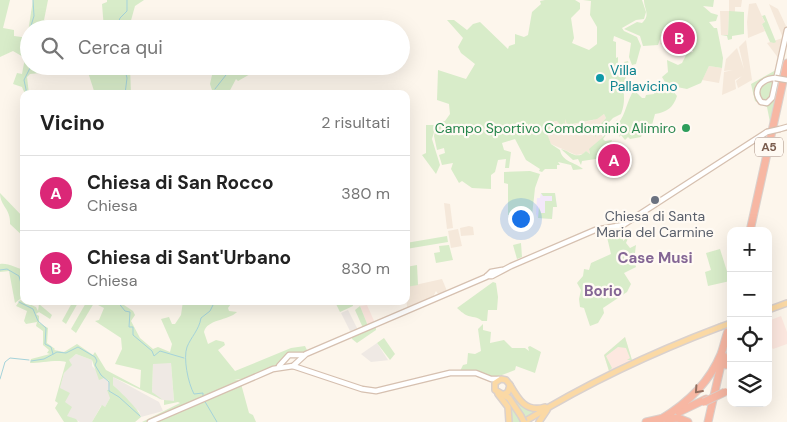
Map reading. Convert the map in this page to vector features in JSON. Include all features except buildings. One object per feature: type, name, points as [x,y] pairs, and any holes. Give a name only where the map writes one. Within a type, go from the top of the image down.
[{"type":"highway","name":"A5","points":[[753,227],[787,63]]},
{"type":"highway","name":"A5","points":[[753,227],[787,79]]},
{"type":"highway","points":[[663,420],[687,402],[704,383],[717,363],[727,340]]},
{"type":"highway","points":[[710,422],[727,346]]},
{"type":"highway","points":[[710,422],[727,348]]},
{"type":"highway","points":[[721,378],[727,362]]},
{"type":"highway","points":[[663,420],[727,390]]},
{"type":"highway","points":[[646,422],[675,418],[688,422]]},
{"type":"main road","points":[[787,30],[772,98],[767,103],[761,102],[757,96],[758,86],[765,80],[775,78],[787,79]]},
{"type":"main road","points":[[150,422],[595,230],[623,225],[767,132],[787,127]]},
{"type":"main road","points":[[772,309],[787,303]]},
{"type":"main road","points":[[510,388],[513,403],[524,422],[554,403],[636,360],[727,324]]},
{"type":"main road","points":[[286,364],[289,355],[306,370],[362,389],[376,391],[450,373],[476,373],[487,378],[506,380],[518,399],[527,406],[540,408],[554,403]]},
{"type":"main road","points":[[487,378],[508,407],[509,422]]},
{"type":"main road","points":[[494,387],[499,379]]},
{"type":"main road","points":[[500,394],[510,388]]},
{"type":"main road","points":[[500,394],[513,403]]},
{"type":"main road","points":[[539,422],[544,413],[554,403]]},
{"type":"shaded area","points":[[729,0],[742,0],[741,7],[735,7],[735,12],[729,12],[728,35],[721,35],[720,11],[729,11]]},
{"type":"shaded area","points":[[756,3],[765,23],[762,24],[765,31],[748,38],[749,4]]},
{"type":"shaded area","points":[[769,4],[778,9],[786,26],[779,59],[767,43],[783,38]]},
{"type":"shaded area","points":[[674,37],[676,41],[687,39],[685,47],[679,48],[673,44],[665,46],[660,44],[661,38]]},
{"type":"shaded area","points":[[746,40],[752,80],[738,88],[736,81],[742,76],[735,80],[736,89],[722,95],[724,72],[733,70],[724,71],[726,59],[737,48],[744,69],[739,47]]},
{"type":"shaded area","points":[[709,66],[722,68],[719,83],[702,80]]},
{"type":"shaded area","points":[[604,114],[606,118],[597,128],[596,136],[601,133],[603,137],[589,150],[590,154],[586,151],[583,154],[576,155],[551,144],[545,131],[551,128],[553,121],[566,119],[572,124],[593,120]]},
{"type":"shaded area","points":[[541,193],[555,193],[557,207],[553,207],[552,219],[538,218],[536,214],[537,198],[540,198]]},
{"type":"shaded area","points":[[444,203],[450,204],[453,228],[447,229]]},
{"type":"shaded area","points":[[473,227],[474,235],[461,236],[460,228]]},
{"type":"shaded area","points":[[458,229],[462,246],[451,248],[448,231]]},
{"type":"shaded area","points":[[442,279],[447,291],[438,294],[436,291],[433,297],[407,309],[407,305],[410,305],[410,286]]},
{"type":"shaded area","points":[[367,305],[375,323],[368,326],[360,306]]},
{"type":"shaded area","points":[[348,310],[358,330],[351,333],[341,313]]},
{"type":"shaded area","points":[[781,316],[787,332],[787,344],[773,349],[772,348],[772,319]]},
{"type":"shaded area","points":[[625,337],[632,361],[609,371],[604,355]]},
{"type":"shaded area","points":[[377,343],[388,360],[390,360],[371,362],[361,354]]},
{"type":"shaded area","points":[[76,354],[92,360],[92,366],[110,384],[110,398],[105,407],[101,406],[92,422],[80,422],[66,416],[65,402],[60,388],[64,373],[70,365],[69,360]]},
{"type":"shaded area","points":[[153,363],[171,363],[174,402],[159,399],[152,392]]},
{"type":"shaded area","points":[[113,377],[159,402],[163,411],[141,417],[139,411],[113,385]]},
{"type":"green space","points":[[0,0],[10,0],[3,28],[14,30],[14,36],[20,37],[20,55],[13,51],[0,57]]},
{"type":"green space","points":[[33,0],[48,0],[44,20],[30,20]]},
{"type":"green space","points":[[107,0],[144,0],[135,6],[131,20],[103,20],[102,4],[107,2]]},
{"type":"green space","points":[[575,0],[580,3],[580,9],[571,18],[574,38],[572,43],[589,50],[597,44],[597,27],[590,15],[591,1],[583,0],[642,0],[646,12],[644,19],[636,20],[622,28],[624,31],[637,37],[641,46],[636,64],[632,65],[629,57],[631,43],[614,36],[613,41],[616,42],[618,66],[624,66],[624,62],[628,61],[621,114],[613,118],[595,137],[597,128],[606,118],[604,114],[597,119],[572,124],[568,127],[565,119],[565,130],[557,121],[554,121],[551,128],[546,131],[551,144],[560,150],[563,157],[583,169],[573,170],[571,165],[558,162],[560,165],[557,165],[557,169],[539,171],[540,169],[526,160],[515,139],[502,143],[504,150],[511,152],[509,168],[505,168],[506,159],[498,160],[495,172],[491,175],[491,189],[472,188],[462,181],[459,183],[451,169],[453,163],[442,165],[439,155],[445,153],[444,148],[437,150],[434,136],[437,122],[445,121],[450,114],[449,104],[437,100],[438,70],[466,79],[475,64],[461,53],[458,47],[463,38],[447,20],[454,20],[467,30],[473,24],[480,22],[508,49],[509,46],[515,44],[515,34],[524,37],[528,35],[532,12],[541,4],[540,1]]},
{"type":"green space","points":[[644,0],[714,0],[713,7],[703,6],[711,13],[718,15],[716,21],[709,22],[714,28],[717,28],[723,58],[722,68],[709,66],[701,83],[687,89],[677,87],[673,91],[677,96],[674,104],[666,111],[655,114],[650,132],[647,135],[646,132],[643,132],[641,137],[630,139],[628,137],[625,140],[621,135],[619,137],[621,130],[618,124],[634,90],[642,98],[645,98],[646,95],[654,94],[654,90],[665,82],[662,77],[668,72],[667,60],[678,65],[682,63],[687,53],[693,52],[690,43],[692,42],[693,35],[685,29],[678,30],[673,28],[675,34],[661,36],[658,45],[643,46],[640,36],[624,29],[637,22],[642,23],[645,20],[647,15]]},
{"type":"green space","points":[[729,11],[744,12],[744,34],[732,36],[732,39],[728,40],[727,36],[721,35],[728,35]]},
{"type":"green space","points":[[765,15],[776,42],[774,43],[770,42],[762,24],[765,22],[762,16]]},
{"type":"green space","points":[[776,70],[775,76],[761,81],[755,91],[758,102],[767,105],[773,100],[778,83],[780,84],[770,122],[767,107],[755,101],[751,84]]},
{"type":"green space","points":[[17,73],[29,75],[27,77],[29,90],[23,90],[22,87],[13,84]]},
{"type":"green space","points":[[89,75],[130,75],[131,90],[94,90]]},
{"type":"green space","points":[[212,75],[248,75],[238,81],[236,79],[230,90],[212,90],[210,84]]},
{"type":"green space","points":[[775,80],[771,97],[764,102],[760,99],[759,91],[761,85]]},
{"type":"green space","points":[[619,117],[603,139],[605,141],[612,140],[611,143],[606,145],[604,153],[596,159],[582,161],[581,165],[578,159],[573,160],[561,149],[577,155],[583,154],[586,151],[590,154],[589,149],[603,137]]},
{"type":"green space","points":[[426,125],[436,125],[432,139],[440,165],[436,174],[422,155],[426,153]]},
{"type":"green space","points":[[530,171],[540,174],[535,188],[532,216],[508,215],[508,184],[504,183],[504,172]]},
{"type":"green space","points":[[0,193],[20,214],[20,233],[10,224],[9,215],[0,197]]},
{"type":"green space","points":[[541,193],[555,193],[557,207],[553,207],[552,219],[538,218],[539,207],[541,213],[545,213],[545,201],[552,201],[552,196],[543,196]]},
{"type":"green space","points":[[617,229],[623,236],[623,241],[629,236],[626,243],[630,248],[636,245],[634,260],[636,267],[624,273],[631,284],[627,292],[603,308],[604,313],[598,323],[590,326],[584,308],[580,307],[581,290],[577,283],[583,276],[584,269],[589,270],[591,263],[611,254],[607,237],[603,236],[599,239],[598,233],[594,232]]},
{"type":"green space","points":[[447,236],[448,242],[410,248],[410,242]]},
{"type":"green space","points":[[521,243],[522,257],[517,259],[513,245]]},
{"type":"green space","points":[[449,245],[453,260],[436,263],[434,253],[440,252],[439,246]]},
{"type":"green space","points":[[720,249],[727,271],[727,282],[708,286],[705,272],[711,270],[706,253]]},
{"type":"green space","points":[[0,264],[20,269],[20,299],[15,303],[9,271],[0,272]]},
{"type":"green space","points":[[417,265],[418,285],[410,286],[410,266]]},
{"type":"green space","points":[[493,282],[496,283],[498,297],[497,310],[488,310],[487,321],[466,315],[457,308]]},
{"type":"green space","points":[[20,300],[20,305],[31,305],[36,307],[38,311],[40,305],[52,315],[50,319],[39,312],[36,314],[39,316],[39,323],[48,328],[47,343],[54,350],[64,352],[77,344],[93,355],[95,352],[106,370],[140,388],[141,370],[115,364],[122,349],[121,338],[95,321],[99,320],[104,308],[98,305],[124,305],[133,311],[135,315],[131,321],[140,338],[153,349],[158,347],[170,352],[172,344],[161,319],[169,317],[172,324],[175,324],[181,315],[182,305],[230,305],[228,308],[229,311],[237,312],[213,322],[204,332],[208,344],[216,340],[224,342],[225,345],[218,350],[235,371],[291,348],[305,346],[308,352],[297,355],[288,354],[280,363],[243,380],[241,379],[234,380],[240,380],[249,413],[253,415],[256,422],[154,422],[182,406],[142,422],[180,403],[164,405],[164,400],[174,401],[171,363],[153,364],[152,392],[163,400],[113,377],[113,385],[140,414],[141,417],[135,422],[92,422],[102,405],[105,407],[110,398],[107,390],[110,390],[109,381],[104,378],[99,380],[92,360],[76,354],[69,360],[72,365],[64,373],[60,388],[70,393],[65,402],[72,407],[67,416],[76,419],[78,422],[64,422],[55,408],[58,403],[55,401],[66,362],[30,363],[31,359],[50,354],[47,353],[49,350],[43,345],[43,331],[36,326],[37,322],[26,324],[24,321],[27,311],[16,306]]},
{"type":"green space","points":[[71,305],[77,305],[66,324],[62,321]]},
{"type":"green space","points":[[85,305],[93,305],[76,333],[71,329]]},
{"type":"green space","points":[[336,305],[353,305],[353,306],[340,312]]},
{"type":"green space","points":[[360,306],[368,326],[363,328],[355,310]]},
{"type":"green space","points":[[483,324],[483,330],[491,332],[490,343],[504,340],[512,348],[525,348],[529,351],[528,347],[530,346],[541,352],[535,373],[516,366],[515,370],[494,378],[460,371],[463,365],[467,364],[468,353],[475,354],[481,351],[478,329]]},
{"type":"green space","points":[[376,326],[376,330],[357,343],[352,339],[352,336]]},
{"type":"green space","points":[[625,337],[632,360],[627,360],[630,358],[626,348],[618,347],[606,356],[612,368],[609,371],[604,355]]},
{"type":"green space","points":[[384,338],[395,354],[390,360],[377,343]]},
{"type":"green space","points":[[511,392],[516,399],[541,409],[526,419],[513,399]]},
{"type":"green space","points":[[503,396],[506,398],[522,422],[510,422]]},
{"type":"waterway","points":[[33,0],[33,20]]},
{"type":"waterway","points":[[119,20],[127,11],[127,0]]},
{"type":"waterway","points":[[26,75],[24,80],[26,90]]},
{"type":"waterway","points":[[126,75],[126,90]]},
{"type":"waterway","points":[[215,89],[226,75]]},
{"type":"waterway","points":[[0,270],[7,269],[19,276],[20,280]]},
{"type":"waterway","points":[[25,305],[33,309],[38,321],[46,328],[45,344],[51,347],[53,354]]},
{"type":"waterway","points":[[120,305],[125,311],[130,312],[129,327],[133,327],[133,335],[152,351],[154,356],[160,351],[184,358]]},
{"type":"waterway","points":[[203,396],[203,393],[194,394],[192,389],[188,377],[186,352],[201,318],[210,311],[213,305]]},
{"type":"waterway","points":[[31,361],[44,359],[57,352],[66,353],[78,347],[95,357],[97,361],[95,365],[101,375],[109,382],[109,391],[119,397],[140,416]]},
{"type":"waterway","points":[[0,379],[5,362],[10,358],[29,360]]},
{"type":"waterway","points":[[204,400],[217,422]]},
{"type":"place","name":"Chiesa di Sant'Urbano","points":[[679,38]]},
{"type":"place","name":"Villa Pallavicino","points":[[600,78]]},
{"type":"place","name":"Campo Sportivo Comdominio Alimiro","points":[[686,128]]},
{"type":"place","name":"Chiesa di San Rocco","points":[[614,160]]},
{"type":"place","name":"Chiesa di Santa Maria del Carmine","points":[[655,200]]},
{"type":"district","name":"Case Musi","points":[[655,258]]},
{"type":"district","name":"Borio","points":[[603,291]]}]
